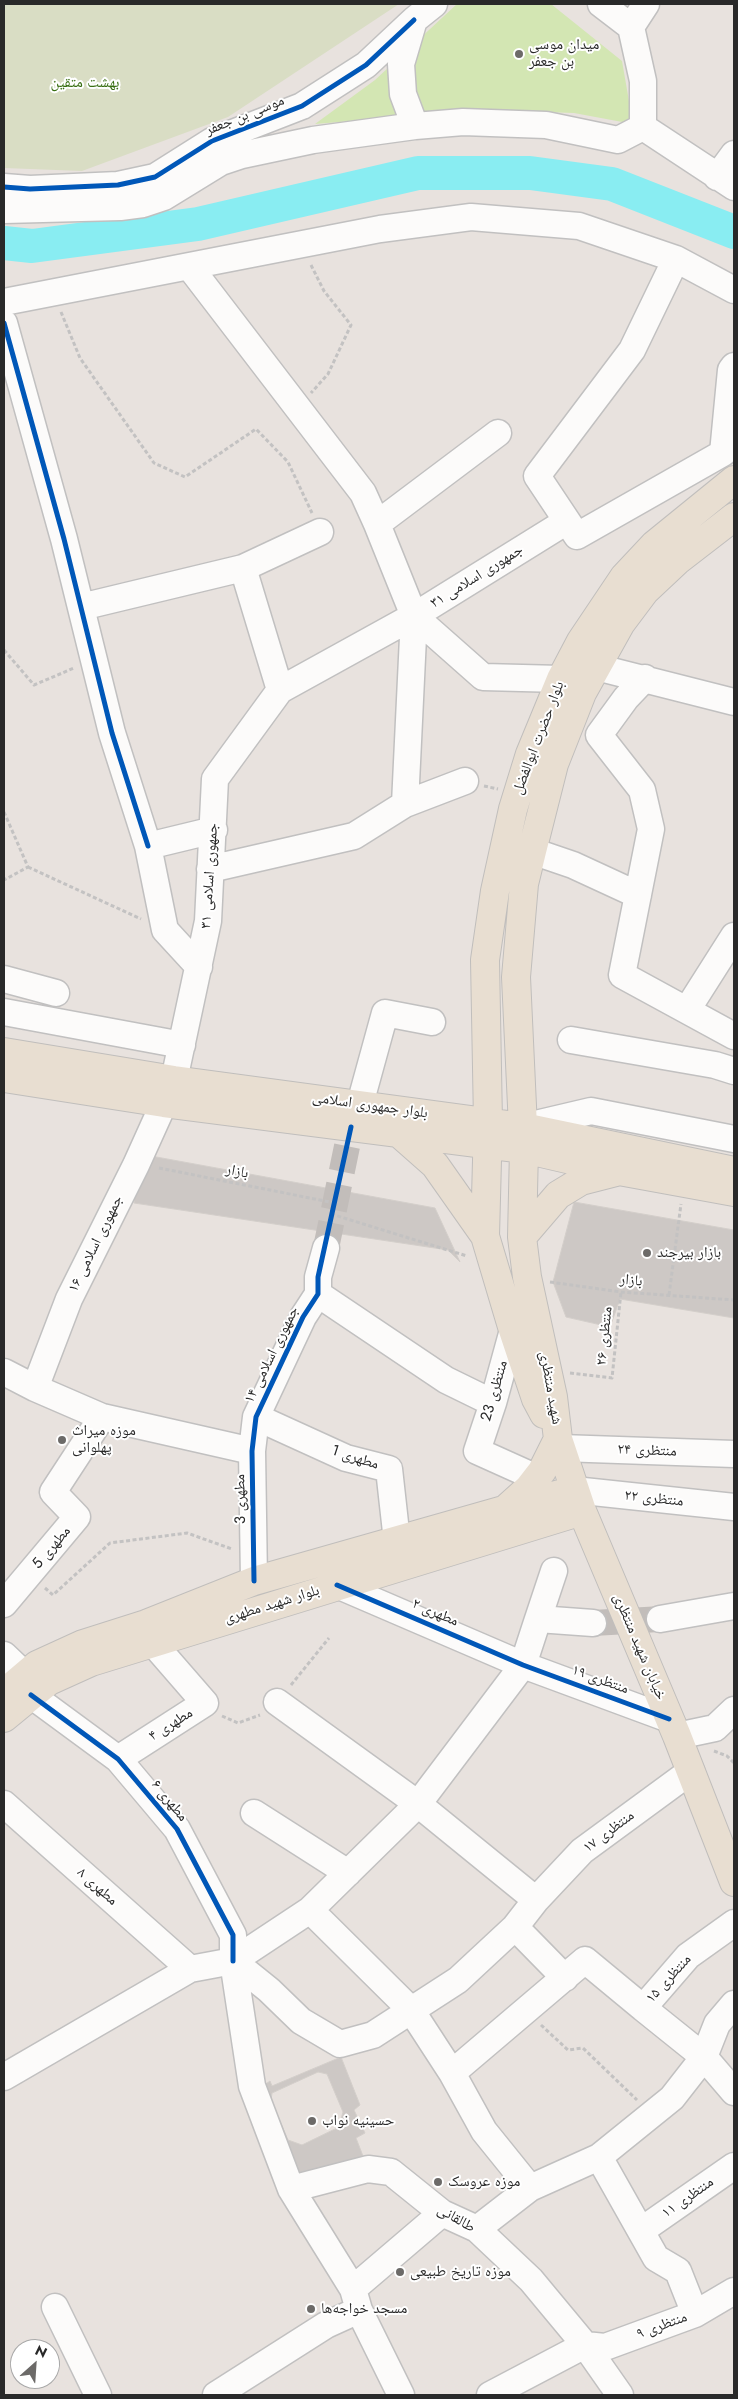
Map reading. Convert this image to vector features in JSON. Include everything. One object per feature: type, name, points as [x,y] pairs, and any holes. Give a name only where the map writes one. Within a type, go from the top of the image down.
[{"type":"main road","name":"بلوار حضرت ابوالفضل","points":[[488,1133],[485,960],[495,890],[518,793],[530,754],[561,679],[580,641],[624,577],[654,545],[734,480]]},
{"type":"main road","name":"بلوار حضرت ابوالفضل","points":[[523,1138],[516,977],[524,884],[554,764],[582,693],[621,623],[645,590],[677,561],[734,517]]},
{"type":"main road","name":"بلوار جمهوری اسلامی","points":[[4,1052],[169,1092],[402,1135],[488,1133]]},
{"type":"main road","name":"بلوار جمهوری اسلامی","points":[[4,1078],[169,1092],[360,1104],[488,1133],[734,1171]]},
{"type":"main road","name":"شهید منتظری","points":[[488,1133],[485,1236],[536,1399],[560,1444]]},
{"type":"main road","points":[[402,1135],[435,1165],[485,1236]]},
{"type":"main road","name":"بلوار جمهوری اسلامی","points":[[523,1138],[619,1171],[734,1192]]},
{"type":"main road","name":"شهید منتظری","points":[[523,1138],[522,1237],[528,1277],[553,1397],[560,1444]]},
{"type":"main road","points":[[522,1237],[558,1195],[581,1182],[619,1171]]},
{"type":"main road","points":[[503,1511],[537,1478],[560,1444]]},
{"type":"main road","name":"خیابان شهید منتظری","points":[[560,1444],[578,1500],[691,1771],[734,1882]]},
{"type":"main road","name":"بلوار شهید مطهری","points":[[4,1718],[28,1685],[38,1665],[83,1644],[146,1624],[254,1569],[398,1541],[503,1511],[578,1500]]},
{"type":"main road","name":"بلوار شهید مطهری","points":[[4,1693],[48,1681],[91,1662],[152,1642],[337,1585],[578,1500]]},
{"type":"street","points":[[600,4],[631,27],[643,81],[643,127]]},
{"type":"street","points":[[631,27],[646,4]]},
{"type":"street","points":[[415,126],[403,94],[401,64],[424,12]]},
{"type":"street","name":"موسی بن جعفر","points":[[4,187],[30,189],[118,185],[155,177],[212,141],[302,106],[366,65],[424,12]]},
{"type":"street","points":[[4,210],[120,207],[142,204],[164,197],[221,162],[242,155],[313,140],[415,126],[463,122],[546,125],[618,140],[643,127]]},
{"type":"street","points":[[643,127],[726,182],[734,154]]},
{"type":"street","points":[[4,302],[380,229],[471,217],[579,226],[676,260],[734,290]]},
{"type":"street","points":[[676,260],[632,350],[537,476],[577,536],[729,449],[731,370],[734,366]]},
{"type":"street","points":[[189,266],[363,493],[414,616],[405,804]]},
{"type":"street","points":[[4,323],[81,607],[112,733],[148,846],[165,930],[199,967]]},
{"type":"street","points":[[377,524],[498,434]]},
{"type":"street","name":"جمهوری اسلامی ۳۱","points":[[169,1092],[182,1044],[208,921],[214,830],[215,779],[280,690],[414,616],[568,521]]},
{"type":"street","points":[[81,607],[243,568],[320,532]]},
{"type":"street","points":[[243,568],[280,690]]},
{"type":"street","points":[[414,616],[483,677],[561,679]]},
{"type":"street","points":[[596,667],[734,702]]},
{"type":"street","points":[[570,1040],[724,1068],[734,1037],[622,975],[651,829],[642,790],[599,735],[626,698],[645,678]]},
{"type":"street","points":[[210,869],[354,836],[405,804],[465,782]]},
{"type":"street","points":[[148,846],[214,830]]},
{"type":"street","points":[[532,851],[573,866],[638,895]]},
{"type":"street","points":[[687,1010],[726,968],[734,936]]},
{"type":"street","points":[[4,979],[56,993]]},
{"type":"street","points":[[4,1012],[182,1044]]},
{"type":"street","points":[[360,1104],[385,1013],[432,1022]]},
{"type":"street","name":"جمهوری اسلامی ۱۶","points":[[35,1388],[69,1299],[136,1165],[169,1092]]},
{"type":"street","points":[[523,1138],[591,1111],[734,1138]]},
{"type":"street","name":"جمهوری اسلامی ۱۴","points":[[256,1417],[304,1317],[318,1294],[318,1277],[326,1248]]},
{"type":"street","points":[[318,1294],[446,1380],[493,1403]]},
{"type":"street","name":"منتظری 23","points":[[513,1330],[493,1403],[476,1452],[537,1478]]},
{"type":"street","points":[[4,1372],[35,1388],[102,1417],[252,1451]]},
{"type":"street","name":"مطهری 5","points":[[4,1604],[77,1517],[53,1492],[102,1417]]},
{"type":"street","name":"مطهری 3","points":[[254,1569],[252,1451],[256,1417]]},
{"type":"street","name":"مطهری 1","points":[[256,1417],[346,1458],[389,1469],[398,1541]]},
{"type":"street","name":"منتظری ۲۴","points":[[560,1444],[734,1454]]},
{"type":"street","name":"منتظری ۲۲","points":[[578,1500],[734,1507]]},
{"type":"street","points":[[4,2077],[190,1970],[233,1961],[310,1910],[418,1804],[522,1665],[554,1571]]},
{"type":"street","name":"مطهری ۲","points":[[337,1585],[522,1665]]},
{"type":"street","points":[[660,1620],[734,1606]]},
{"type":"street","points":[[538,1619],[593,1623]]},
{"type":"street","name":"مطهری ۴","points":[[118,1759],[205,1703],[152,1642]]},
{"type":"street","name":"مطهری ۶","points":[[4,1655],[28,1685],[118,1759],[177,1830],[233,1935],[233,1961],[252,2086],[291,2189],[356,2300],[401,2395]]},
{"type":"street","name":"منتظری ۱۹","points":[[522,1665],[673,1727]]},
{"type":"street","points":[[276,1702],[418,1804],[536,1900]]},
{"type":"street","points":[[673,1727],[715,1728],[734,1710]]},
{"type":"street","name":"منتظری ۱۷","points":[[233,1961],[269,1990],[301,2022],[340,2044],[373,2035],[458,1980],[515,1926],[536,1900],[582,1851],[691,1771]]},
{"type":"street","name":"مطهری ۸","points":[[4,1804],[190,1970]]},
{"type":"street","points":[[254,1813],[348,1873]]},
{"type":"street","points":[[310,1910],[411,2010],[452,2074],[484,2131],[530,2188]]},
{"type":"street","name":"منتظری ۱۵","points":[[734,1923],[688,1956],[643,2008],[704,2056],[734,2092]]},
{"type":"street","points":[[515,1926],[565,1978]]},
{"type":"street","points":[[452,2074],[585,1960],[643,2008]]},
{"type":"street","points":[[476,2229],[530,2188],[599,2157],[672,2098],[704,2056],[717,2024],[734,2004]]},
{"type":"street","points":[[599,2157],[642,2230],[656,2258],[678,2271],[695,2314]]},
{"type":"street","name":"منتظری ۱۱","points":[[642,2230],[734,2166]]},
{"type":"street","name":"طالقانی","points":[[291,2189],[334,2180],[368,2170],[391,2172],[442,2213],[476,2229],[531,2280],[585,2345],[620,2395]]},
{"type":"street","points":[[216,2395],[326,2325],[356,2300],[442,2213]]},
{"type":"street","name":"منتظری ۹","points":[[585,2345],[605,2347],[695,2314],[734,2291]]},
{"type":"street","points":[[55,2307],[98,2395]]},
{"type":"street","points":[[490,2395],[585,2345]]},
{"type":"path","points":[[298,408],[328,374],[351,325],[324,292],[302,244]]},
{"type":"path","points":[[53,293],[80,358],[154,463],[185,477],[256,429],[288,462],[320,532]]},
{"type":"path","points":[[4,650],[34,685],[93,659]]},
{"type":"path","points":[[465,782],[518,793]]},
{"type":"path","points":[[4,812],[28,867],[165,930]]},
{"type":"path","points":[[4,880],[28,867]]},
{"type":"path","points":[[669,1295],[683,1183]]},
{"type":"path","points":[[331,1214],[455,1251],[494,1268]]},
{"type":"path","points":[[31,1573],[53,1596],[110,1543],[187,1534],[209,1543],[254,1569]]},
{"type":"path","points":[[526,2011],[568,2050],[583,2048],[651,2115]]},
{"type":"green space","name":"بهشت متقین","points":[[4,4],[399,4],[228,117],[82,171],[4,168]]},
{"type":"green space","points":[[457,4],[551,4],[622,61],[633,124],[574,113],[487,110],[315,124],[375,80]]},
{"type":"building","points":[[140,1154],[435,1208],[460,1262],[448,1250],[134,1203]]},
{"type":"building","name":"بازار بیرجند","points":[[574,1202],[734,1230],[734,1318],[620,1299],[610,1327],[566,1317],[553,1282]]},
{"type":"building","name":"حسینیه نواب","points":[[341,2057],[360,2105],[354,2110],[365,2133],[356,2138],[368,2169],[291,2189],[260,2088],[270,2081],[272,2086]]},
{"type":"building","points":[[318,2072],[327,2074],[343,2112],[339,2127],[302,2145],[288,2140],[271,2100],[272,2093]]},
{"type":"waterway","points":[[4,243],[32,246],[198,224],[418,173],[530,173],[612,184],[734,232]]},
{"type":"tunnel","points":[[326,1248],[351,1127]]},
{"type":"tunnel","points":[[593,1623],[660,1619]]},
{"type":"cycle path","points":[[4,187],[30,189],[118,185],[155,177],[212,141],[302,106],[366,65],[414,20]]},
{"type":"cycle path","points":[[4,323],[64,539],[112,733],[148,846]]},
{"type":"cycle path","points":[[254,1581],[252,1451],[256,1417],[303,1317],[318,1294],[318,1277],[351,1127]]},
{"type":"cycle path","points":[[337,1585],[523,1665],[669,1719]]},
{"type":"cycle path","points":[[31,1695],[118,1759],[177,1829],[233,1935],[233,1961]]},
{"type":"place","name":"میدان موسی بن جعفر","points":[[519,54]]},
{"type":"place","name":"بازار بیرجند","points":[[647,1253]]},
{"type":"place","name":"موزه میراث پهلوانی","points":[[62,1440]]},
{"type":"place","name":"حسینیه نواب","points":[[312,2121]]},
{"type":"place","name":"موزه عروسک","points":[[438,2182]]},
{"type":"place","name":"موزه تاریخ طبیعی","points":[[400,2272]]},
{"type":"place","name":"مسجد خواجه‌ها","points":[[311,2309]]}]
